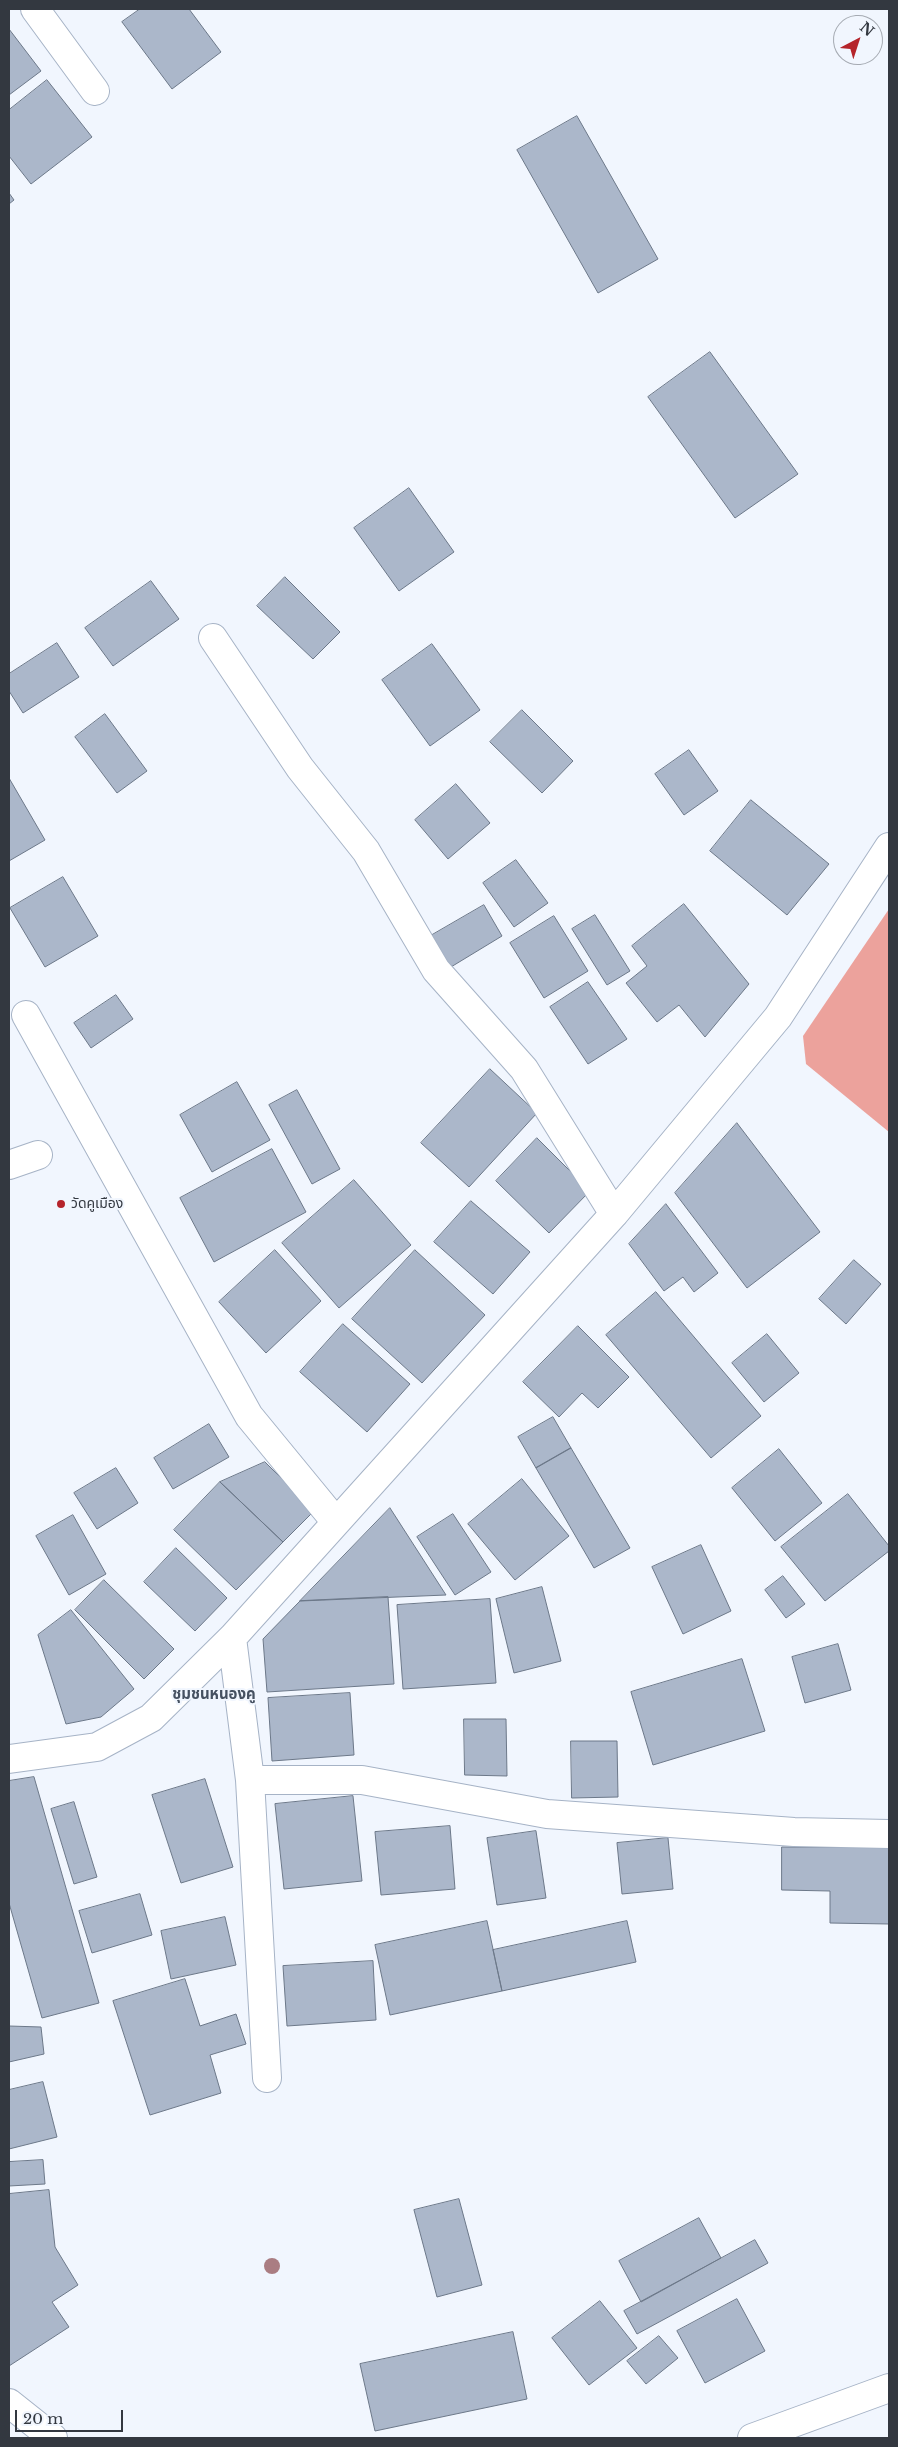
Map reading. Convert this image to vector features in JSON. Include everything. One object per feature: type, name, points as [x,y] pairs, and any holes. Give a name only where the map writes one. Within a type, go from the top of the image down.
[{"type":"street","points":[[35,9],[95,91]]},
{"type":"street","points":[[213,638],[300,768],[366,851],[436,970],[524,1069],[614,1214]]},
{"type":"street","points":[[9,1759],[97,1747],[150,1718],[232,1638],[614,1214],[778,1016],[889,847]]},
{"type":"street","points":[[26,1015],[249,1416],[336,1522]]},
{"type":"street","points":[[9,1164],[38,1155]]},
{"type":"street","points":[[232,1638],[250,1780],[267,2078]]},
{"type":"street","points":[[250,1780],[362,1780],[547,1814],[794,1832],[889,1834]]},
{"type":"street","points":[[752,2438],[889,2388]]},
{"type":"street","points":[[9,2403],[54,2438]]},
{"type":"shaded area","points":[[889,909],[889,1132],[806,1064],[803,1036]]},
{"type":"building","points":[[140,9],[189,9],[221,52],[172,89],[122,22]]},
{"type":"building","points":[[9,29],[41,71],[9,95]]},
{"type":"building","points":[[47,80],[92,137],[31,184],[9,156],[9,110]]},
{"type":"building","points":[[577,116],[658,259],[598,293],[517,150]]},
{"type":"building","points":[[9,193],[14,200],[9,204]]},
{"type":"building","points":[[710,352],[798,474],[735,518],[648,397]]},
{"type":"building","points":[[409,488],[454,552],[399,591],[354,528]]},
{"type":"building","points":[[285,577],[340,632],[313,659],[257,606]]},
{"type":"building","points":[[151,581],[179,619],[113,666],[85,628]]},
{"type":"building","points":[[57,643],[79,677],[23,713],[9,691],[9,674]]},
{"type":"building","points":[[432,644],[480,710],[430,746],[382,680]]},
{"type":"building","points":[[522,710],[573,761],[542,793],[490,742]]},
{"type":"building","points":[[105,714],[147,771],[117,793],[75,737]]},
{"type":"building","points":[[689,750],[718,791],[684,815],[655,774]]},
{"type":"building","points":[[9,778],[45,840],[9,861]]},
{"type":"building","points":[[456,784],[490,823],[448,859],[415,820]]},
{"type":"building","points":[[751,800],[829,864],[787,915],[710,851]]},
{"type":"building","points":[[516,860],[548,903],[514,927],[483,883]]},
{"type":"building","points":[[63,877],[98,936],[45,967],[10,908]]},
{"type":"building","points":[[684,904],[749,984],[705,1037],[679,1005],[657,1022],[626,983],[647,966],[632,946]]},
{"type":"building","points":[[484,905],[502,936],[446,970],[427,938]]},
{"type":"building","points":[[595,915],[630,971],[607,985],[572,929]]},
{"type":"building","points":[[554,916],[588,971],[544,998],[510,943]]},
{"type":"building","points":[[588,982],[627,1039],[588,1064],[550,1007]]},
{"type":"building","points":[[116,995],[133,1019],[91,1048],[74,1023]]},
{"type":"building","points":[[490,1069],[537,1113],[469,1187],[421,1143]]},
{"type":"building","points":[[237,1082],[270,1140],[212,1172],[180,1115]]},
{"type":"building","points":[[297,1090],[340,1169],[312,1184],[269,1105]]},
{"type":"building","points":[[737,1123],[820,1232],[747,1288],[675,1193]]},
{"type":"building","points":[[537,1138],[590,1191],[549,1233],[496,1181]]},
{"type":"building","points":[[272,1149],[306,1212],[214,1262],[180,1198]]},
{"type":"building","points":[[354,1180],[411,1245],[339,1308],[282,1243]]},
{"type":"building","points":[[471,1201],[530,1252],[493,1294],[434,1242]]},
{"type":"building","points":[[666,1204],[718,1273],[694,1292],[683,1277],[664,1291],[629,1244]]},
{"type":"building","points":[[275,1250],[321,1301],[266,1353],[219,1302]]},
{"type":"building","points":[[415,1250],[485,1315],[422,1383],[352,1319]]},
{"type":"building","points":[[854,1260],[881,1284],[846,1324],[819,1299]]},
{"type":"building","points":[[656,1292],[761,1416],[711,1458],[606,1335]]},
{"type":"building","points":[[343,1324],[410,1384],[367,1432],[300,1372]]},
{"type":"building","points":[[578,1326],[629,1377],[598,1408],[582,1393],[559,1417],[523,1382]]},
{"type":"building","points":[[767,1334],[799,1373],[764,1402],[732,1363]]},
{"type":"building","points":[[553,1417],[571,1448],[536,1468],[518,1437]]},
{"type":"building","points":[[209,1424],[229,1457],[173,1489],[154,1458]]},
{"type":"building","points":[[571,1448],[630,1548],[594,1568],[536,1468]]},
{"type":"building","points":[[779,1449],[822,1503],[775,1541],[732,1488]]},
{"type":"building","points":[[265,1462],[314,1511],[283,1542],[220,1482]]},
{"type":"building","points":[[116,1468],[138,1503],[97,1529],[74,1493]]},
{"type":"building","points":[[522,1479],[569,1536],[515,1580],[468,1524]]},
{"type":"building","points":[[220,1482],[283,1542],[236,1590],[174,1530]]},
{"type":"building","points":[[848,1494],[889,1546],[889,1551],[825,1601],[781,1547]]},
{"type":"building","points":[[390,1508],[446,1595],[300,1601]]},
{"type":"building","points":[[453,1514],[491,1572],[455,1595],[417,1537]]},
{"type":"building","points":[[73,1515],[106,1574],[69,1595],[36,1536]]},
{"type":"building","points":[[701,1545],[731,1611],[683,1634],[652,1567]]},
{"type":"building","points":[[176,1548],[227,1598],[195,1631],[144,1582]]},
{"type":"building","points":[[783,1576],[805,1604],[786,1618],[765,1590]]},
{"type":"building","points":[[104,1580],[174,1649],[144,1679],[75,1610]]},
{"type":"building","points":[[542,1587],[561,1661],[514,1673],[496,1599]]},
{"type":"building","points":[[388,1597],[394,1684],[267,1692],[263,1639],[300,1601]]},
{"type":"building","points":[[490,1599],[496,1683],[403,1689],[397,1605]]},
{"type":"building","points":[[71,1610],[134,1689],[101,1717],[66,1724],[38,1635]]},
{"type":"building","points":[[838,1644],[851,1690],[805,1703],[792,1657]]},
{"type":"building","points":[[742,1659],[765,1731],[653,1765],[631,1692]]},
{"type":"building","points":[[350,1693],[354,1755],[272,1761],[268,1698]]},
{"type":"building","points":[[464,1719],[506,1719],[507,1776],[465,1775]]},
{"type":"building","points":[[571,1741],[617,1741],[618,1797],[572,1798]]},
{"type":"building","points":[[34,1777],[99,2003],[42,2018],[9,1903],[9,1781]]},
{"type":"building","points":[[205,1779],[233,1867],[181,1883],[152,1795]]},
{"type":"building","points":[[353,1796],[362,1881],[284,1889],[275,1804]]},
{"type":"building","points":[[74,1802],[97,1877],[74,1884],[51,1809]]},
{"type":"building","points":[[450,1826],[455,1889],[381,1895],[375,1832]]},
{"type":"building","points":[[536,1831],[546,1898],[497,1905],[487,1838]]},
{"type":"building","points":[[668,1838],[673,1889],[622,1894],[617,1843]]},
{"type":"building","points":[[782,1847],[889,1847],[889,1924],[830,1923],[830,1891],[782,1890]]},
{"type":"building","points":[[140,1894],[152,1935],[92,1953],[79,1911]]},
{"type":"building","points":[[225,1917],[236,1965],[171,1979],[161,1931]]},
{"type":"building","points":[[487,1921],[502,1991],[390,2015],[375,1945]]},
{"type":"building","points":[[627,1921],[636,1962],[502,1991],[493,1950]]},
{"type":"building","points":[[373,1961],[376,2020],[287,2026],[283,1966]]},
{"type":"building","points":[[185,1979],[200,2026],[236,2014],[246,2044],[210,2055],[221,2093],[150,2115],[113,2001]]},
{"type":"building","points":[[9,2026],[41,2027],[44,2054],[9,2062]]},
{"type":"building","points":[[43,2082],[57,2137],[9,2149],[9,2090]]},
{"type":"building","points":[[43,2160],[45,2184],[9,2186],[9,2162]]},
{"type":"building","points":[[49,2190],[55,2247],[78,2285],[52,2302],[69,2327],[9,2366],[9,2194]]},
{"type":"building","points":[[459,2199],[482,2285],[437,2297],[414,2210]]},
{"type":"building","points":[[699,2218],[721,2258],[641,2302],[619,2261]]},
{"type":"building","points":[[755,2240],[768,2263],[637,2334],[624,2311]]},
{"type":"building","points":[[737,2299],[765,2351],[705,2383],[677,2331]]},
{"type":"building","points":[[600,2301],[637,2348],[589,2385],[552,2338]]},
{"type":"building","points":[[513,2332],[527,2399],[375,2431],[360,2364]]},
{"type":"building","points":[[659,2336],[678,2358],[646,2384],[627,2361]]},
{"type":"place","name":"วัดคูเมือง","points":[[61,1204]]},
{"type":"district","name":"ชุมชนหนองคู","points":[[214,1695]]}]
